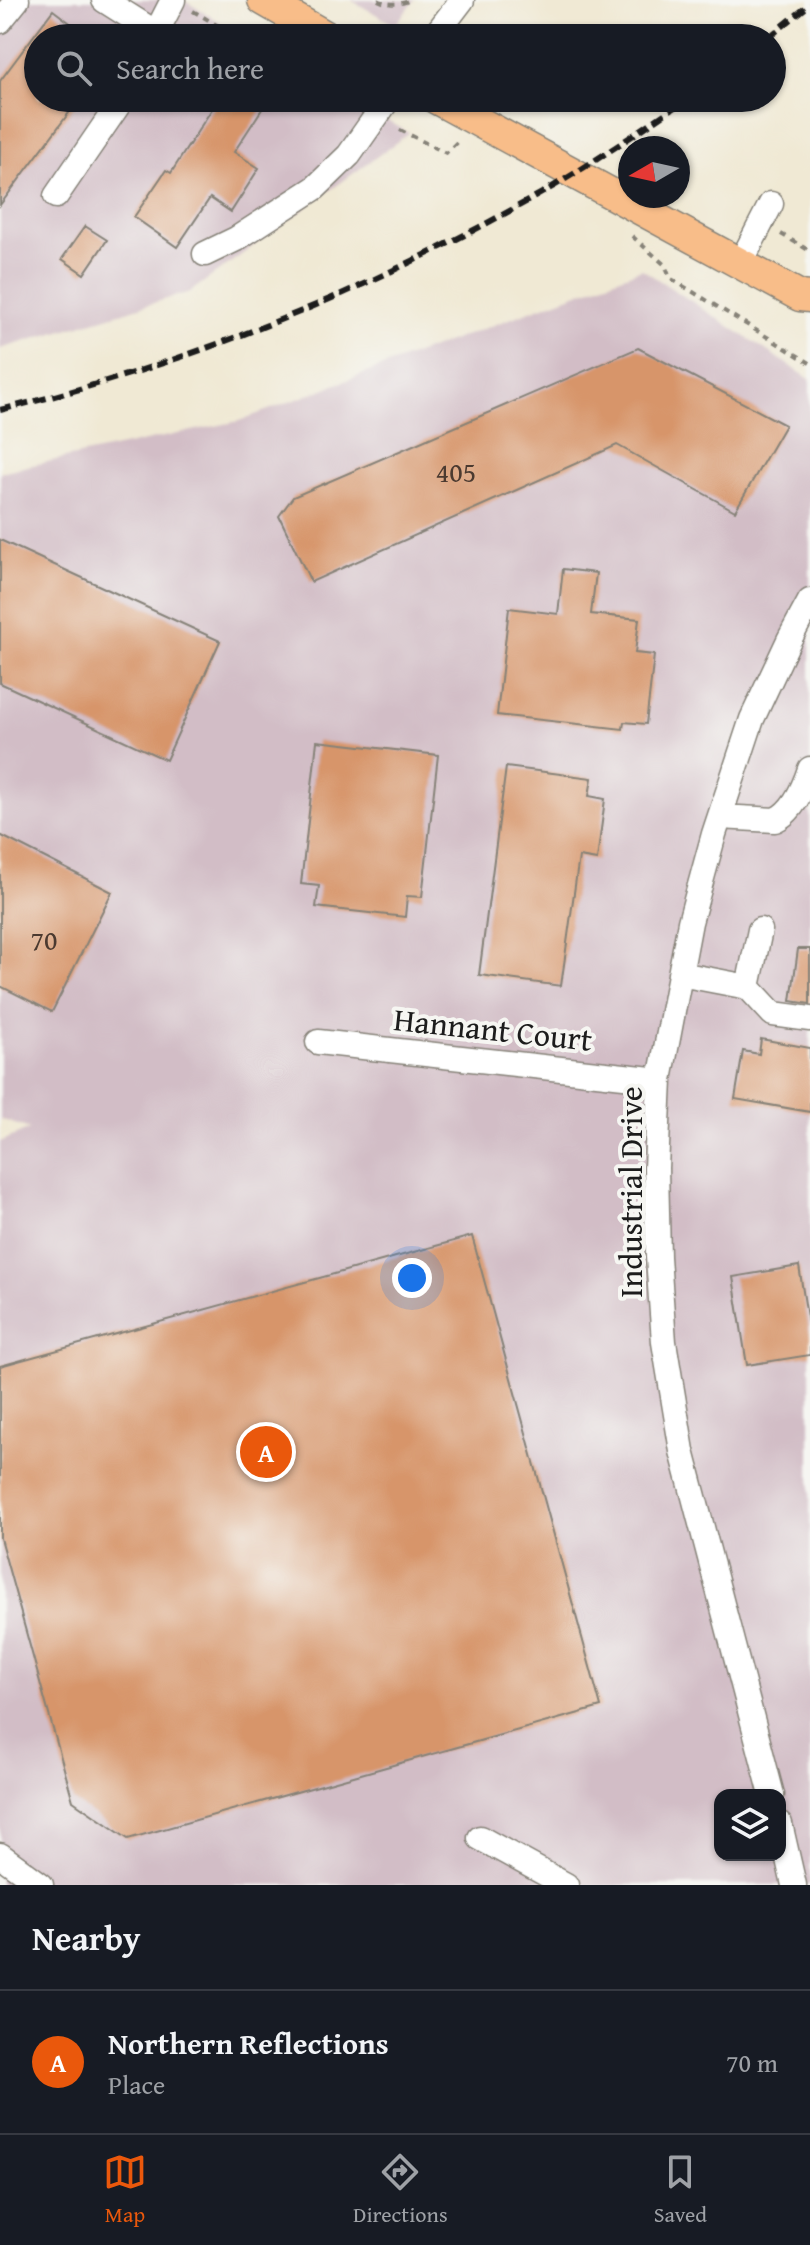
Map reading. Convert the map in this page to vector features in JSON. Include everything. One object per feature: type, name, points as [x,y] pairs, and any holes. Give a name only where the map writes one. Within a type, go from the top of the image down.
[{"type":"main road","points":[[263,0],[305,24]]},
{"type":"main road","points":[[461,112],[807,301]]},
{"type":"street","points":[[0,21],[17,0]]},
{"type":"street","points":[[104,0],[139,24]]},
{"type":"street","points":[[444,24],[462,0]]},
{"type":"street","points":[[165,24],[180,4]]},
{"type":"street","points":[[56,196],[113,112]]},
{"type":"street","points":[[205,254],[236,239],[315,188],[349,155],[379,112]]},
{"type":"street","points":[[740,264],[767,214]]},
{"type":"street","name":"Industrial Drive","points":[[770,1789],[682,1451],[664,1342],[656,1168],[660,1080],[690,922],[752,719],[807,615]]},
{"type":"street","points":[[720,817],[775,820],[783,816],[810,769]]},
{"type":"street","points":[[748,987],[760,930]]},
{"type":"street","points":[[680,974],[748,987],[773,1014],[810,1019]]},
{"type":"street","name":"Hannant Court","points":[[318,1042],[660,1080]]},
{"type":"street","points":[[480,1838],[566,1885]]},
{"type":"street","points":[[786,1850],[794,1885]]},
{"type":"street","points":[[0,1855],[41,1885]]},
{"type":"path","points":[[378,0],[403,4],[410,0]]},
{"type":"path","points":[[180,4],[215,24]]},
{"type":"path","points":[[400,130],[446,153]]},
{"type":"path","points":[[767,214],[810,251]]},
{"type":"path","points":[[670,278],[810,363]]},
{"type":"shaded area","points":[[0,0],[183,0],[224,24],[24,24],[24,112],[373,112],[409,133],[190,292],[0,349]]},
{"type":"shaded area","points":[[351,0],[415,0],[393,24]]},
{"type":"shaded area","points":[[642,269],[810,379],[810,1885],[0,1885],[0,1142],[30,1129],[0,1119],[0,472],[239,421]]},
{"type":"building","points":[[53,10],[72,24],[43,24]]},
{"type":"building","points":[[24,49],[24,112],[70,112],[0,205],[0,81]]},
{"type":"building","points":[[210,112],[260,112],[234,152],[259,168],[231,212],[210,198],[177,247],[134,217],[166,170],[171,173]]},
{"type":"building","points":[[85,226],[107,240],[84,274],[62,259]]},
{"type":"building","points":[[638,348],[785,425],[735,511],[617,445],[311,582],[279,516],[293,497]]},
{"type":"building","points":[[0,540],[220,641],[166,760],[0,683]]},
{"type":"building","points":[[563,569],[596,573],[591,614],[639,619],[635,653],[654,655],[646,724],[624,722],[623,729],[497,715],[509,608],[558,614]]},
{"type":"building","points":[[317,741],[438,755],[422,897],[407,896],[405,917],[316,907],[319,886],[301,884]]},
{"type":"building","points":[[506,767],[592,778],[589,796],[605,799],[597,860],[579,857],[561,986],[479,975]]},
{"type":"building","points":[[0,835],[112,892],[52,1012],[0,986]]},
{"type":"building","points":[[798,949],[810,949],[810,1004],[791,1001]]},
{"type":"building","points":[[761,1039],[810,1048],[810,1112],[735,1099],[743,1051],[759,1054]]},
{"type":"building","points":[[472,1236],[601,1707],[128,1839],[73,1801],[0,1538],[0,1366]]},
{"type":"building","points":[[799,1266],[810,1355],[747,1365],[733,1277]]},
{"type":"railway","points":[[785,24],[810,4]]},
{"type":"railway","points":[[0,410],[210,347],[345,292],[411,262],[540,194],[667,112]]},
{"type":"place","name":"Northern Reflections","points":[[266,1452]]}]
